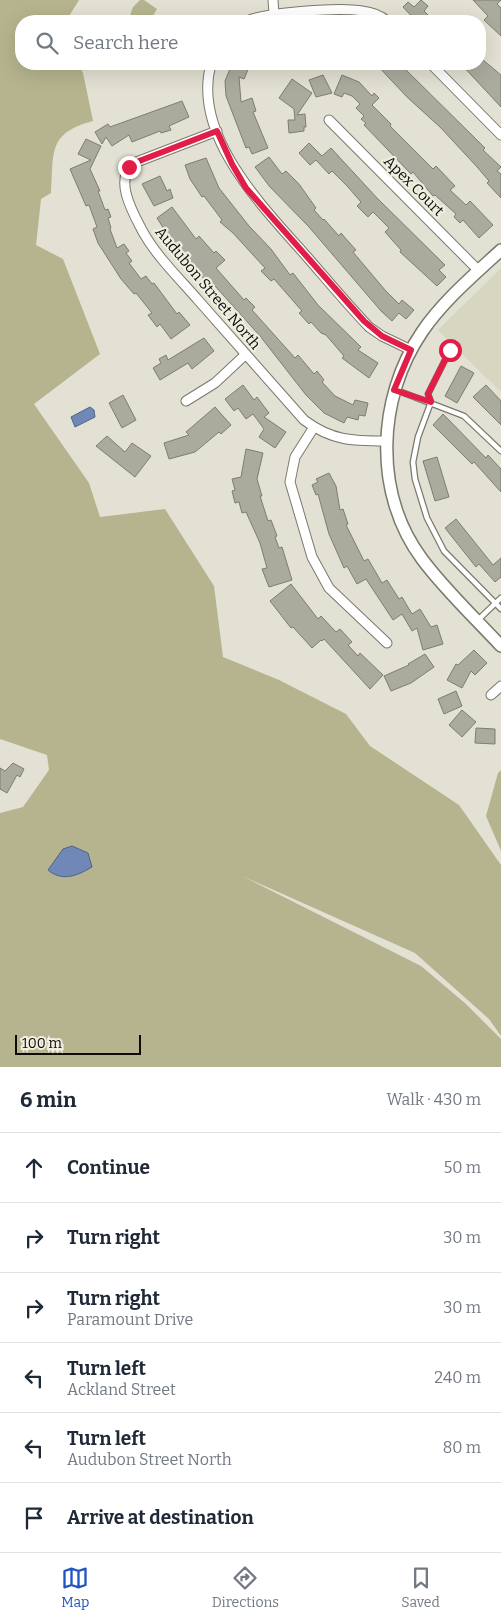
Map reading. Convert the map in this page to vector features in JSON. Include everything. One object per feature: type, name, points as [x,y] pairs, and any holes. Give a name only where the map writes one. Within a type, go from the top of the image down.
[{"type":"street","points":[[273,0],[274,14]]},
{"type":"street","points":[[268,15],[362,10],[378,15]]},
{"type":"street","points":[[210,70],[207,80],[208,94],[217,131],[232,164],[246,188],[364,321],[382,336],[411,350]]},
{"type":"street","points":[[437,70],[501,136]]},
{"type":"street","name":"Apex Court","points":[[329,120],[479,271]]},
{"type":"street","name":"Audubon Street North","points":[[217,131],[134,163],[125,173],[125,189],[133,211],[155,250],[304,420],[338,439],[386,441]]},
{"type":"street","points":[[501,250],[437,314],[411,350],[394,390],[386,441],[388,478],[401,521],[410,540],[422,560],[501,646]]},
{"type":"street","points":[[186,401],[215,383],[246,355]]},
{"type":"street","points":[[314,427],[295,458],[290,482],[312,557],[328,588],[387,643]]},
{"type":"street","points":[[491,695],[501,686]]},
{"type":"lane","points":[[450,350],[428,394],[431,402],[418,437],[413,462],[415,478],[427,518],[444,550],[501,610]]},
{"type":"lane","points":[[394,390],[431,402],[464,416],[501,451]]},
{"type":"lane","points":[[477,620],[501,598]]},
{"type":"shaded area","points":[[501,268],[501,392],[438,330]]},
{"type":"green space","points":[[0,0],[79,0],[70,15],[15,15],[15,70],[82,70],[93,121],[67,132],[56,146],[53,156],[51,193],[41,199],[36,245],[63,259],[100,354],[34,404],[89,483],[100,517],[165,509],[214,586],[223,657],[279,680],[346,714],[370,746],[459,805],[501,865],[501,1036],[489,1019],[415,953],[242,876],[421,966],[466,1004],[501,1039],[501,1067],[0,1067],[0,813],[23,807],[49,770],[47,755],[0,739]]},
{"type":"green space","points":[[140,0],[144,0],[157,9],[154,15],[130,15],[133,7]]},
{"type":"green space","points":[[501,770],[501,851],[486,816],[498,773]]},
{"type":"water","points":[[90,407],[94,410],[95,417],[75,427],[71,417]]},
{"type":"water","points":[[72,846],[88,853],[92,867],[81,873],[64,877],[53,874],[48,870],[63,849]]},
{"type":"building","points":[[421,0],[428,6],[424,11],[428,15],[410,15],[403,7],[408,2],[414,7]]},
{"type":"building","points":[[473,0],[501,0],[497,4],[501,8],[501,36],[486,22],[488,16]]},
{"type":"building","points":[[486,62],[501,75],[501,107],[467,70],[486,70]]},
{"type":"building","points":[[230,70],[248,70],[244,79],[239,77],[241,102],[252,98],[256,111],[253,112],[268,148],[252,154],[249,147],[246,148],[226,96],[225,81]]},
{"type":"building","points":[[382,70],[406,70],[485,148],[483,150],[501,167],[497,171],[501,174],[501,198],[487,183],[489,181],[478,168],[441,128],[407,97]]},
{"type":"building","points":[[323,75],[332,93],[316,97],[309,80]]},
{"type":"building","points":[[342,75],[359,82],[372,96],[374,93],[379,98],[372,105],[391,124],[390,126],[433,169],[436,166],[455,186],[450,190],[466,205],[470,201],[493,225],[479,238],[463,220],[460,223],[454,217],[456,214],[435,195],[433,196],[413,172],[411,174],[364,125],[366,123],[361,119],[364,116],[356,108],[360,104],[352,96],[344,93],[342,97],[334,94]]},
{"type":"building","points":[[292,79],[312,93],[297,115],[305,114],[306,127],[304,127],[304,131],[289,133],[288,120],[295,120],[294,109],[279,98]]},
{"type":"building","points":[[182,101],[189,117],[169,126],[171,130],[161,133],[160,131],[132,142],[129,135],[112,146],[106,137],[102,144],[95,132],[108,124],[110,127]]},
{"type":"building","points":[[86,139],[101,146],[90,169],[100,191],[98,191],[105,210],[108,209],[111,217],[108,218],[110,229],[117,248],[124,244],[129,251],[126,253],[132,261],[129,263],[141,279],[146,276],[152,284],[154,283],[177,314],[179,312],[190,325],[171,339],[160,324],[157,327],[148,315],[152,313],[136,293],[134,294],[121,279],[98,243],[93,229],[97,227],[89,205],[86,206],[70,169],[91,160],[78,154]]},
{"type":"building","points":[[309,143],[322,156],[331,148],[377,198],[445,265],[439,270],[446,277],[437,286],[400,252],[401,250],[385,232],[389,228],[373,212],[368,217],[357,206],[361,202],[332,171],[329,174],[316,160],[310,165],[299,153]]},
{"type":"building","points":[[269,157],[282,174],[286,171],[299,184],[316,208],[314,210],[339,236],[341,233],[356,250],[353,252],[385,290],[399,304],[402,300],[414,310],[406,319],[399,313],[392,321],[381,311],[309,227],[270,187],[255,167]]},
{"type":"building","points":[[206,158],[219,188],[249,226],[271,249],[290,275],[293,273],[318,305],[361,347],[358,350],[378,363],[369,378],[342,358],[344,356],[326,335],[321,333],[311,322],[309,324],[299,313],[302,311],[274,279],[271,281],[261,271],[265,268],[233,233],[220,222],[222,220],[204,196],[202,197],[190,179],[185,165]]},
{"type":"building","points":[[160,176],[167,191],[170,189],[173,198],[154,206],[142,184]]},
{"type":"building","points":[[172,207],[196,239],[199,236],[214,253],[216,251],[225,260],[216,268],[244,300],[246,298],[255,307],[252,310],[295,358],[298,355],[314,374],[317,371],[324,380],[322,382],[335,396],[353,405],[355,400],[368,403],[365,416],[359,415],[358,420],[347,417],[344,423],[324,413],[306,395],[260,336],[207,277],[204,279],[171,240],[157,218]]},
{"type":"building","points":[[204,338],[214,351],[192,369],[188,363],[160,380],[153,368],[161,363],[159,359],[166,355],[168,360]]},
{"type":"building","points":[[461,366],[474,373],[457,403],[445,396]]},
{"type":"building","points":[[243,385],[254,400],[257,397],[269,413],[264,417],[286,432],[275,448],[259,437],[264,429],[253,414],[246,419],[238,408],[234,411],[225,399]]},
{"type":"building","points":[[486,385],[501,401],[501,425],[473,397]]},
{"type":"building","points":[[123,395],[136,420],[122,428],[109,403]]},
{"type":"building","points":[[215,407],[231,425],[221,434],[219,432],[195,452],[169,459],[164,443],[189,435],[186,432]]},
{"type":"building","points":[[443,414],[486,458],[488,455],[501,469],[501,492],[474,462],[472,464],[433,425]]},
{"type":"building","points":[[107,436],[125,452],[132,443],[151,456],[135,477],[96,446]]},
{"type":"building","points":[[246,449],[263,453],[257,479],[262,496],[260,496],[268,521],[271,520],[277,536],[275,537],[279,548],[282,547],[292,580],[269,587],[262,569],[267,568],[260,543],[246,512],[242,513],[239,502],[235,503],[232,491],[235,490],[232,479],[241,477]]},
{"type":"building","points":[[437,457],[449,497],[435,501],[423,461]]},
{"type":"building","points":[[329,473],[336,486],[340,510],[343,509],[348,524],[346,525],[364,561],[368,559],[382,583],[387,580],[399,599],[402,597],[412,614],[420,609],[431,627],[437,625],[443,644],[423,650],[417,628],[412,631],[402,614],[393,620],[366,579],[357,584],[347,566],[344,568],[329,534],[318,494],[316,495],[312,485],[318,482],[316,479]]},
{"type":"building","points":[[456,519],[493,565],[501,558],[501,577],[495,582],[479,564],[476,567],[445,528]]},
{"type":"building","points":[[291,584],[318,619],[321,616],[336,632],[340,629],[352,642],[348,645],[358,656],[360,653],[383,675],[370,689],[324,639],[312,648],[293,627],[291,628],[270,601]]},
{"type":"building","points":[[474,650],[487,663],[475,675],[471,671],[462,688],[447,680],[456,664],[458,665]]},
{"type":"building","points":[[425,654],[434,667],[411,683],[391,691],[384,676],[409,665]]},
{"type":"building","points":[[456,691],[462,706],[444,714],[438,699]]},
{"type":"building","points":[[462,710],[476,722],[462,737],[449,725]]},
{"type":"building","points":[[476,728],[495,729],[495,744],[475,743]]},
{"type":"building","points":[[13,763],[24,769],[20,777],[17,775],[7,793],[0,789],[0,768],[5,771]]},
{"type":"route","points":[[129,167],[134,163],[217,131],[232,164],[246,188],[369,327],[382,336],[411,350],[394,390],[431,402],[428,394],[450,350]]}]
